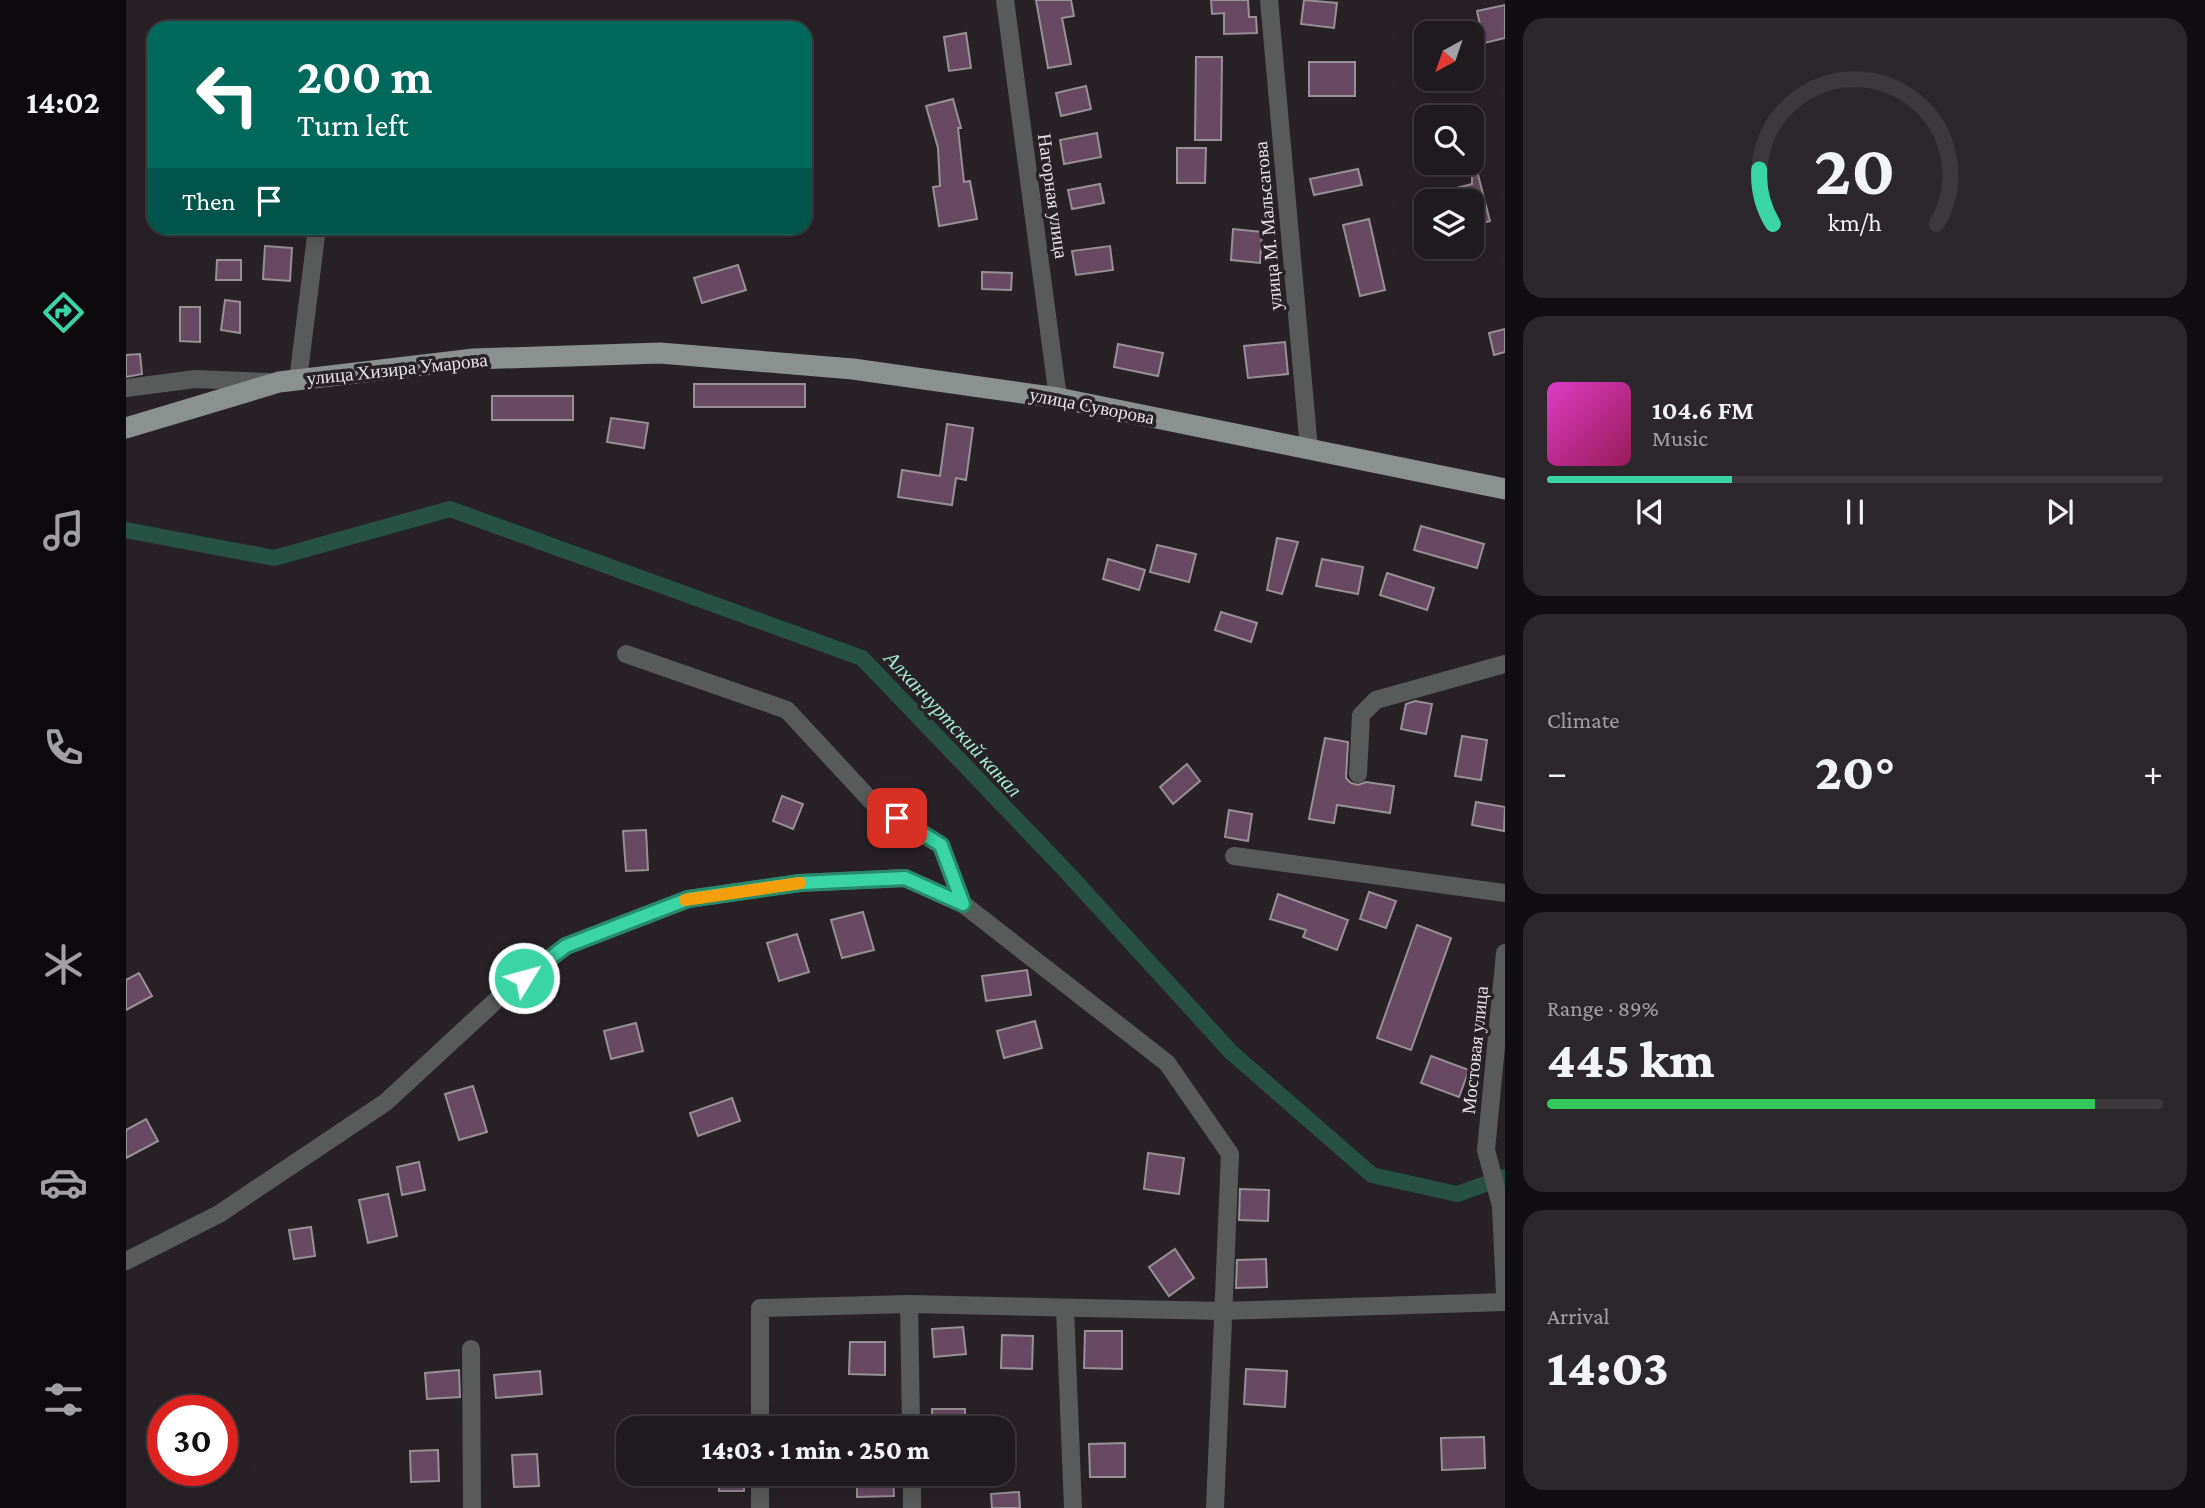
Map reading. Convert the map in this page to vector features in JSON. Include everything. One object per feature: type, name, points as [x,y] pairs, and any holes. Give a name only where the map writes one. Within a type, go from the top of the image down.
[{"type":"main road","name":"улица Суворова","points":[[674,354],[853,369],[1058,398],[1505,489]]},
{"type":"main road","name":"улица Хизира Умарова","points":[[126,428],[288,381],[474,359],[674,354]]},
{"type":"street","name":"Нагорная улица","points":[[1005,0],[1058,398]]},
{"type":"street","name":"улица М. Мальсагова","points":[[1269,0],[1309,449]]},
{"type":"street","points":[[126,388],[195,379],[288,381],[316,235]]},
{"type":"street","points":[[626,654],[787,710],[875,805],[941,845],[963,904]]},
{"type":"street","points":[[1358,774],[1361,715],[1376,700],[1505,664]]},
{"type":"street","points":[[1234,856],[1505,892]]},
{"type":"street","points":[[126,1261],[219,1214],[386,1102],[504,993],[566,946],[688,899],[800,883],[905,878],[963,904],[1167,1063],[1230,1154],[1221,1311],[1215,1508]]},
{"type":"street","name":"Мостовая улица","points":[[1504,1243],[1501,1206],[1486,1150],[1505,953]]},
{"type":"street","points":[[1504,1243],[1505,1294]]},
{"type":"street","points":[[760,1416],[760,1308],[909,1304],[1221,1311],[1505,1302]]},
{"type":"street","points":[[909,1304],[911,1416]]},
{"type":"street","points":[[1065,1307],[1073,1508]]},
{"type":"street","points":[[471,1349],[472,1508]]},
{"type":"street","points":[[760,1486],[760,1508]]},
{"type":"street","points":[[912,1486],[912,1508]]},
{"type":"building","points":[[1036,0],[1071,0],[1074,16],[1062,18],[1071,64],[1048,68]]},
{"type":"building","points":[[1211,0],[1248,0],[1249,17],[1256,17],[1257,33],[1224,34],[1224,13],[1212,14]]},
{"type":"building","points":[[1304,0],[1337,3],[1334,28],[1301,24]]},
{"type":"building","points":[[1505,5],[1505,38],[1484,43],[1484,21],[1479,21],[1477,11]]},
{"type":"building","points":[[966,33],[971,68],[949,71],[944,37]]},
{"type":"building","points":[[1196,57],[1222,57],[1221,140],[1195,140]]},
{"type":"building","points":[[1309,62],[1355,62],[1355,96],[1309,96]]},
{"type":"building","points":[[1086,86],[1091,109],[1061,116],[1056,93]]},
{"type":"building","points":[[953,99],[961,128],[958,128],[964,182],[970,181],[977,219],[939,226],[933,187],[940,186],[938,148],[926,106]]},
{"type":"building","points":[[1097,133],[1101,157],[1064,164],[1060,140]]},
{"type":"building","points":[[1177,148],[1206,148],[1205,183],[1177,183]]},
{"type":"building","points":[[1358,169],[1362,185],[1314,195],[1310,179]]},
{"type":"building","points":[[1472,175],[1478,175],[1482,189],[1453,189],[1472,184]]},
{"type":"building","points":[[1100,184],[1104,203],[1072,209],[1068,190]]},
{"type":"building","points":[[1484,198],[1490,221],[1484,223]]},
{"type":"building","points":[[1369,219],[1385,290],[1360,296],[1343,225]]},
{"type":"building","points":[[1233,229],[1262,232],[1260,263],[1231,260]]},
{"type":"building","points":[[265,246],[292,248],[290,281],[263,279]]},
{"type":"building","points":[[1110,246],[1113,270],[1076,275],[1072,251]]},
{"type":"building","points":[[217,260],[241,260],[241,280],[216,280]]},
{"type":"building","points":[[738,265],[746,290],[702,303],[694,278]]},
{"type":"building","points":[[982,272],[1012,273],[1011,290],[982,289]]},
{"type":"building","points":[[225,300],[240,302],[240,333],[221,330]]},
{"type":"building","points":[[180,307],[200,307],[200,342],[180,341]]},
{"type":"building","points":[[1505,329],[1505,352],[1494,355],[1489,333]]},
{"type":"building","points":[[1285,342],[1288,374],[1248,378],[1244,346]]},
{"type":"building","points":[[1118,344],[1163,353],[1158,376],[1114,367]]},
{"type":"building","points":[[140,354],[142,374],[126,377],[126,355]]},
{"type":"building","points":[[694,384],[805,384],[805,407],[694,407]]},
{"type":"building","points":[[492,396],[573,396],[573,420],[492,420]]},
{"type":"building","points":[[611,418],[648,423],[644,448],[607,442]]},
{"type":"building","points":[[947,424],[973,428],[966,480],[956,478],[952,505],[898,497],[902,470],[940,476]]},
{"type":"building","points":[[1421,526],[1484,544],[1477,568],[1414,550]]},
{"type":"building","points":[[1277,538],[1298,542],[1282,594],[1267,590]]},
{"type":"building","points":[[1157,545],[1196,554],[1189,582],[1150,572]]},
{"type":"building","points":[[1108,559],[1145,570],[1139,590],[1103,579]]},
{"type":"building","points":[[1322,559],[1363,567],[1358,594],[1316,586]]},
{"type":"building","points":[[1387,573],[1434,588],[1427,610],[1380,595]]},
{"type":"building","points":[[1221,612],[1257,623],[1251,642],[1215,630]]},
{"type":"building","points":[[1415,701],[1432,704],[1426,734],[1401,729],[1406,704]]},
{"type":"building","points":[[1462,736],[1487,740],[1481,780],[1455,776]]},
{"type":"building","points":[[1325,738],[1348,742],[1346,778],[1351,783],[1394,786],[1390,813],[1337,805],[1334,823],[1309,819]]},
{"type":"building","points":[[1187,764],[1200,781],[1173,804],[1160,787]]},
{"type":"building","points":[[782,796],[803,804],[793,829],[773,821]]},
{"type":"building","points":[[1476,802],[1505,807],[1504,831],[1472,825]]},
{"type":"building","points":[[1229,810],[1252,814],[1248,841],[1225,837]]},
{"type":"building","points":[[646,830],[648,870],[626,871],[623,831]]},
{"type":"building","points":[[1369,892],[1396,901],[1386,928],[1360,919]]},
{"type":"building","points":[[1278,894],[1348,920],[1337,950],[1303,937],[1306,930],[1270,919]]},
{"type":"building","points":[[863,912],[874,950],[842,958],[831,920]]},
{"type":"building","points":[[1417,925],[1451,938],[1411,1050],[1377,1038]]},
{"type":"building","points":[[797,934],[809,972],[779,981],[767,943]]},
{"type":"building","points":[[1027,970],[1031,995],[986,1001],[982,976]]},
{"type":"building","points":[[139,973],[152,996],[126,1010],[126,980]]},
{"type":"building","points":[[1035,1021],[1042,1048],[1004,1058],[997,1031]]},
{"type":"building","points":[[636,1023],[643,1051],[611,1059],[604,1031]]},
{"type":"building","points":[[1431,1056],[1469,1070],[1459,1097],[1421,1083]]},
{"type":"building","points":[[473,1086],[487,1132],[459,1140],[445,1094]]},
{"type":"building","points":[[732,1098],[740,1121],[698,1136],[690,1113]]},
{"type":"building","points":[[146,1119],[158,1141],[126,1158],[126,1130]]},
{"type":"building","points":[[1148,1153],[1184,1158],[1179,1194],[1144,1189]]},
{"type":"building","points":[[419,1162],[425,1190],[402,1195],[397,1167]]},
{"type":"building","points":[[1240,1189],[1269,1190],[1268,1221],[1239,1220]]},
{"type":"building","points":[[388,1194],[397,1236],[368,1243],[359,1200]]},
{"type":"building","points":[[311,1227],[315,1256],[294,1259],[289,1230]]},
{"type":"building","points":[[1175,1249],[1194,1278],[1169,1296],[1149,1267]]},
{"type":"building","points":[[1266,1259],[1267,1287],[1236,1288],[1237,1260]]},
{"type":"building","points":[[963,1327],[966,1354],[934,1357],[932,1329]]},
{"type":"building","points":[[1085,1331],[1122,1331],[1122,1369],[1084,1368]]},
{"type":"building","points":[[1002,1335],[1033,1336],[1032,1369],[1001,1368]]},
{"type":"building","points":[[850,1342],[885,1342],[885,1375],[849,1374]]},
{"type":"building","points":[[1246,1369],[1287,1371],[1285,1407],[1244,1404]]},
{"type":"building","points":[[459,1370],[460,1397],[427,1399],[425,1373]]},
{"type":"building","points":[[540,1371],[542,1394],[496,1398],[494,1375]]},
{"type":"building","points":[[932,1409],[965,1409],[965,1416],[932,1416]]},
{"type":"building","points":[[1484,1437],[1485,1468],[1442,1470],[1441,1438]]},
{"type":"building","points":[[1125,1443],[1125,1477],[1090,1477],[1089,1444]]},
{"type":"building","points":[[438,1450],[439,1481],[411,1482],[410,1451]]},
{"type":"building","points":[[537,1454],[539,1486],[514,1487],[512,1455]]},
{"type":"building","points":[[719,1486],[744,1486],[744,1491],[719,1491]]},
{"type":"building","points":[[857,1486],[894,1486],[894,1496],[857,1497]]},
{"type":"building","points":[[1019,1492],[1020,1508],[992,1508],[991,1494]]},
{"type":"waterway","name":"Алханчуртский канал","points":[[126,530],[274,558],[450,509],[862,658],[1063,868],[1231,1052],[1372,1175],[1457,1194],[1505,1177]]},
{"type":"slow traffic","points":[[685,900],[800,883]]},
{"type":"route","points":[[524,978],[566,946],[688,899],[800,883],[905,878],[963,904],[941,845],[897,818]]}]
